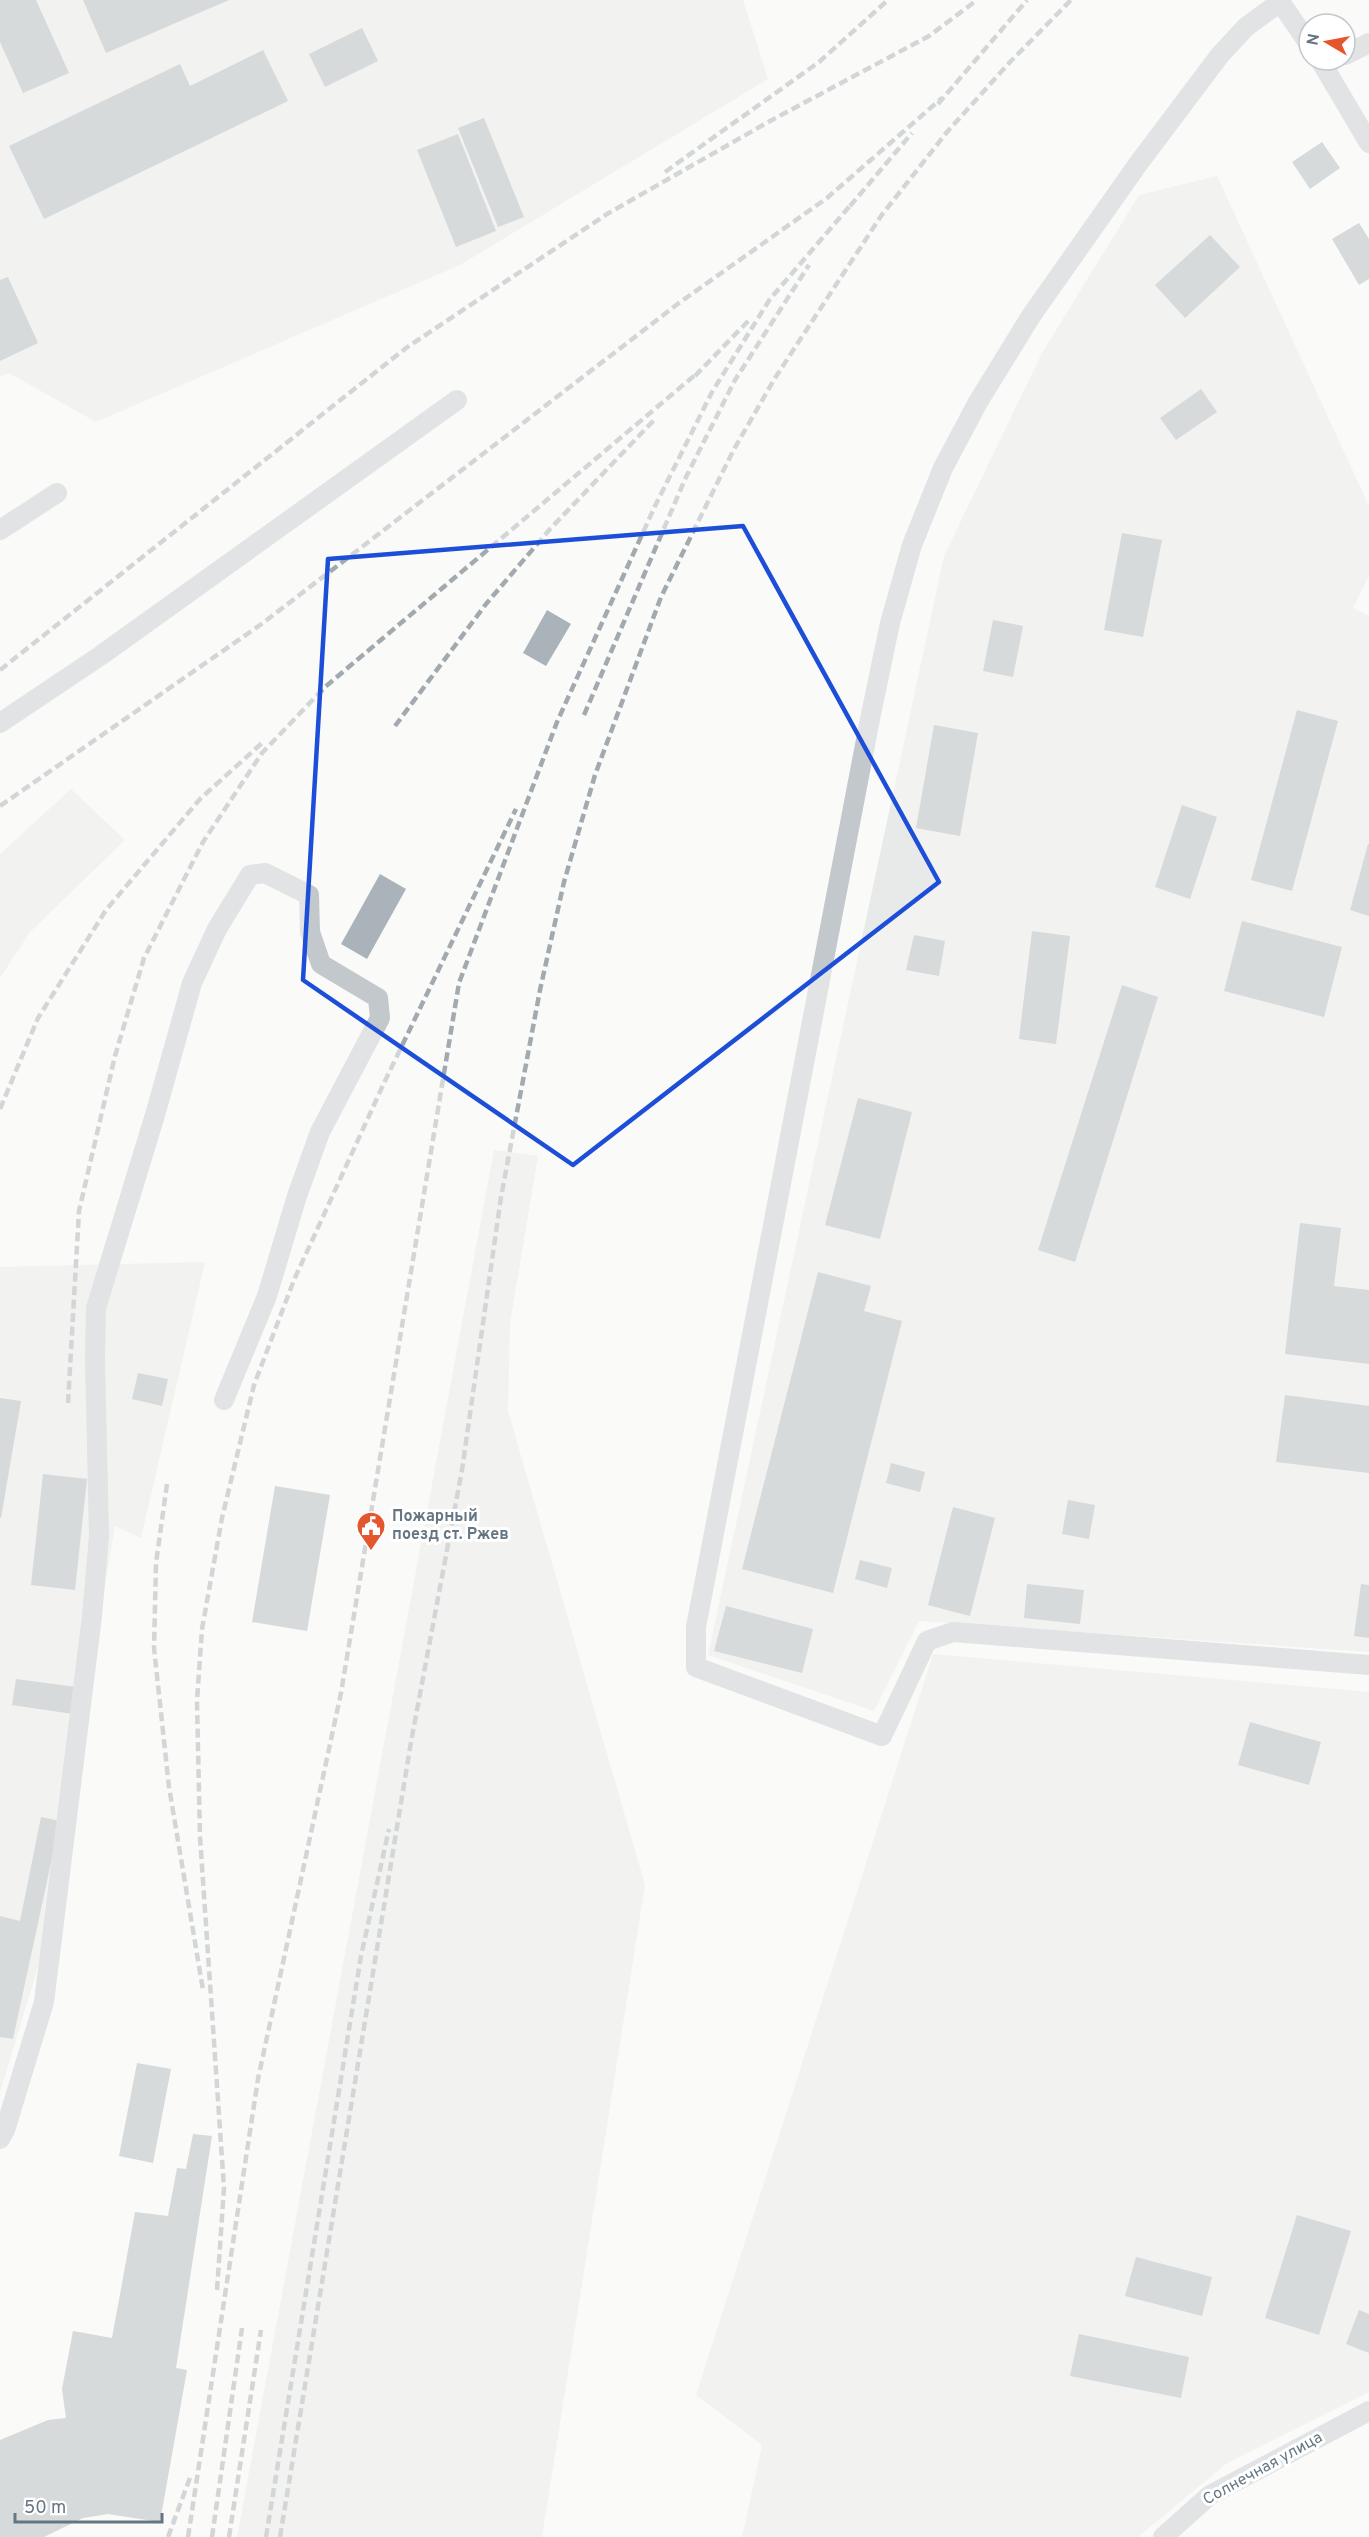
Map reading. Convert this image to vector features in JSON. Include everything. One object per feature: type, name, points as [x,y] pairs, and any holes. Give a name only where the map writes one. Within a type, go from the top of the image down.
[{"type":"street","points":[[1297,26],[1280,1],[1246,27],[1220,55],[1138,164],[1031,316],[978,402],[943,468],[912,545],[890,622],[870,719],[696,1627],[696,1667],[882,1736],[927,1641],[953,1632],[1369,1665]]},
{"type":"street","points":[[1331,72],[1369,143]]},
{"type":"street","points":[[0,723],[100,656],[457,400]]},
{"type":"street","points":[[0,530],[57,493]]},
{"type":"street","points":[[0,2139],[5,2130],[44,2002],[92,1616],[99,1536],[96,1308],[155,1116],[192,983],[217,928],[250,875],[266,873],[309,895],[310,932],[321,964],[378,998],[380,1018],[320,1131],[297,1196],[267,1296],[224,1400]]},
{"type":"street","name":"Солнечная улица","points":[[1163,2537],[1210,2495],[1369,2411]]},
{"type":"highlighted area","points":[[743,526],[939,882],[573,1165],[303,980],[328,559]]},
{"type":"shaded area","points":[[0,0],[743,0],[768,79],[460,265],[96,422],[9,373],[0,377]]},
{"type":"shaded area","points":[[1217,176],[1369,506],[1369,576],[1353,608],[1369,616],[1369,1652],[919,1621],[874,1711],[708,1655],[944,556],[1042,353],[1139,195]]},
{"type":"shaded area","points":[[71,789],[125,840],[30,932],[0,978],[0,854]]},
{"type":"shaded area","points":[[494,1150],[538,1156],[510,1323],[508,1411],[645,1885],[542,2537],[237,2537]]},
{"type":"shaded area","points":[[205,1262],[141,1538],[115,1526],[46,1941],[0,2092],[0,1267]]},
{"type":"shaded area","points":[[933,1654],[1369,1692],[1369,2392],[1227,2463],[1138,2537],[742,2537],[762,2445],[696,2395]]},
{"type":"building","points":[[0,0],[36,0],[69,73],[23,93],[0,42]]},
{"type":"building","points":[[83,0],[229,0],[106,53]]},
{"type":"building","points":[[362,28],[378,61],[325,87],[309,54]]},
{"type":"building","points":[[263,50],[288,101],[44,219],[9,146],[180,64],[190,86]]},
{"type":"building","points":[[484,118],[524,217],[498,227],[458,128]]},
{"type":"building","points":[[458,134],[496,231],[456,247],[417,150]]},
{"type":"building","points":[[1322,142],[1340,168],[1310,189],[1292,162]]},
{"type":"building","points":[[1359,223],[1369,239],[1369,279],[1359,285],[1332,239]]},
{"type":"building","points":[[1210,235],[1240,267],[1185,318],[1155,285]]},
{"type":"building","points":[[8,277],[38,343],[0,361],[0,280]]},
{"type":"building","points":[[1201,389],[1217,412],[1176,440],[1160,418]]},
{"type":"building","points":[[1122,533],[1162,540],[1143,637],[1104,630]]},
{"type":"building","points":[[547,610],[571,624],[546,666],[523,653]]},
{"type":"building","points":[[993,620],[1023,626],[1013,677],[983,671]]},
{"type":"building","points":[[1297,710],[1338,721],[1292,891],[1251,880]]},
{"type":"building","points":[[934,725],[978,733],[960,836],[916,828]]},
{"type":"building","points":[[1182,805],[1217,817],[1190,899],[1155,887]]},
{"type":"building","points":[[1369,844],[1369,916],[1350,910]]},
{"type":"building","points":[[380,874],[406,889],[367,959],[341,944]]},
{"type":"building","points":[[1242,921],[1342,947],[1324,1017],[1224,991]]},
{"type":"building","points":[[1032,931],[1070,936],[1056,1044],[1019,1039]]},
{"type":"building","points":[[914,935],[945,941],[939,976],[906,970]]},
{"type":"building","points":[[1122,985],[1158,997],[1075,1262],[1038,1250]]},
{"type":"building","points":[[858,1098],[912,1112],[880,1239],[825,1225]]},
{"type":"building","points":[[1300,1223],[1341,1228],[1334,1286],[1369,1290],[1369,1364],[1285,1354]]},
{"type":"building","points":[[818,1272],[871,1286],[864,1311],[902,1321],[833,1593],[742,1569]]},
{"type":"building","points":[[138,1373],[168,1379],[162,1406],[132,1399]]},
{"type":"building","points":[[1285,1395],[1369,1406],[1369,1473],[1276,1462]]},
{"type":"building","points":[[0,1398],[21,1401],[1,1518],[0,1518]]},
{"type":"building","points":[[891,1463],[925,1472],[920,1492],[886,1483]]},
{"type":"building","points":[[43,1474],[87,1479],[75,1590],[31,1585]]},
{"type":"building","points":[[275,1486],[330,1495],[307,1631],[252,1622]]},
{"type":"building","points":[[1068,1500],[1095,1505],[1089,1539],[1062,1534]]},
{"type":"building","points":[[953,1507],[995,1518],[970,1616],[928,1605]]},
{"type":"building","points":[[860,1560],[892,1568],[887,1588],[855,1579]]},
{"type":"building","points":[[1027,1584],[1084,1590],[1080,1624],[1024,1618]]},
{"type":"building","points":[[1361,1584],[1369,1585],[1369,1638],[1354,1636]]},
{"type":"building","points":[[726,1606],[813,1629],[802,1673],[714,1651]]},
{"type":"building","points":[[16,1679],[76,1687],[73,1714],[12,1705]]},
{"type":"building","points":[[1250,1722],[1321,1742],[1309,1785],[1238,1765]]},
{"type":"building","points":[[41,1817],[60,1821],[13,2039],[0,2037],[0,1916],[20,1921]]},
{"type":"building","points":[[137,2063],[171,2069],[153,2163],[119,2156]]},
{"type":"building","points":[[193,2134],[212,2136],[176,2368],[187,2370],[160,2522],[108,2514],[83,2518],[44,2537],[0,2537],[0,2440],[48,2420],[66,2418],[62,2389],[73,2331],[112,2338],[135,2212],[168,2216],[177,2168],[186,2169]]},
{"type":"building","points":[[1297,2215],[1351,2231],[1319,2335],[1265,2318]]},
{"type":"building","points":[[1136,2257],[1212,2277],[1202,2316],[1125,2296]]},
{"type":"building","points":[[1359,2310],[1369,2314],[1369,2353],[1346,2344]]},
{"type":"building","points":[[1079,2334],[1189,2357],[1181,2398],[1070,2376]]},
{"type":"railway","points":[[665,172],[819,62],[888,0]]},
{"type":"railway","points":[[0,670],[406,348],[607,214],[770,121],[929,36],[977,0]]},
{"type":"railway","points":[[938,104],[1027,0]]},
{"type":"railway","points":[[280,2537],[411,1742],[462,1470],[501,1197],[540,990],[564,882],[595,775],[661,597],[733,451],[775,378],[881,216],[947,132],[1010,62],[1071,0]]},
{"type":"railway","points":[[0,806],[263,623],[679,303],[827,198],[942,98]]},
{"type":"railway","points":[[850,206],[912,133]]},
{"type":"railway","points":[[188,2537],[258,2079],[341,1693],[459,983],[557,722],[655,506],[712,392],[770,299],[855,200]]},
{"type":"railway","points":[[584,715],[686,477],[735,380],[809,265]]},
{"type":"railway","points":[[695,376],[751,318]]},
{"type":"railway","points":[[68,1403],[79,1211],[115,1056],[144,958],[203,842],[262,753],[325,687],[701,370]]},
{"type":"railway","points":[[395,726],[486,604],[550,529],[656,418]]},
{"type":"railway","points":[[0,1109],[38,1018],[106,910],[200,799],[262,743]]},
{"type":"railway","points":[[217,2290],[224,2188],[200,1837],[197,1701],[202,1629],[222,1518],[254,1385],[294,1280],[384,1083],[516,809]]},
{"type":"railway","points":[[167,1484],[156,1563],[154,1648],[169,1787],[203,1990]]},
{"type":"railway","points":[[266,2537],[361,1956],[389,1829]]},
{"type":"railway","points":[[212,2537],[242,2328]]},
{"type":"railway","points":[[229,2537],[261,2330]]},
{"type":"railway","points":[[168,2537],[191,2475]]},
{"type":"place","name":"Пожарный поезд ст. Ржев","points":[[371,1552]]}]
